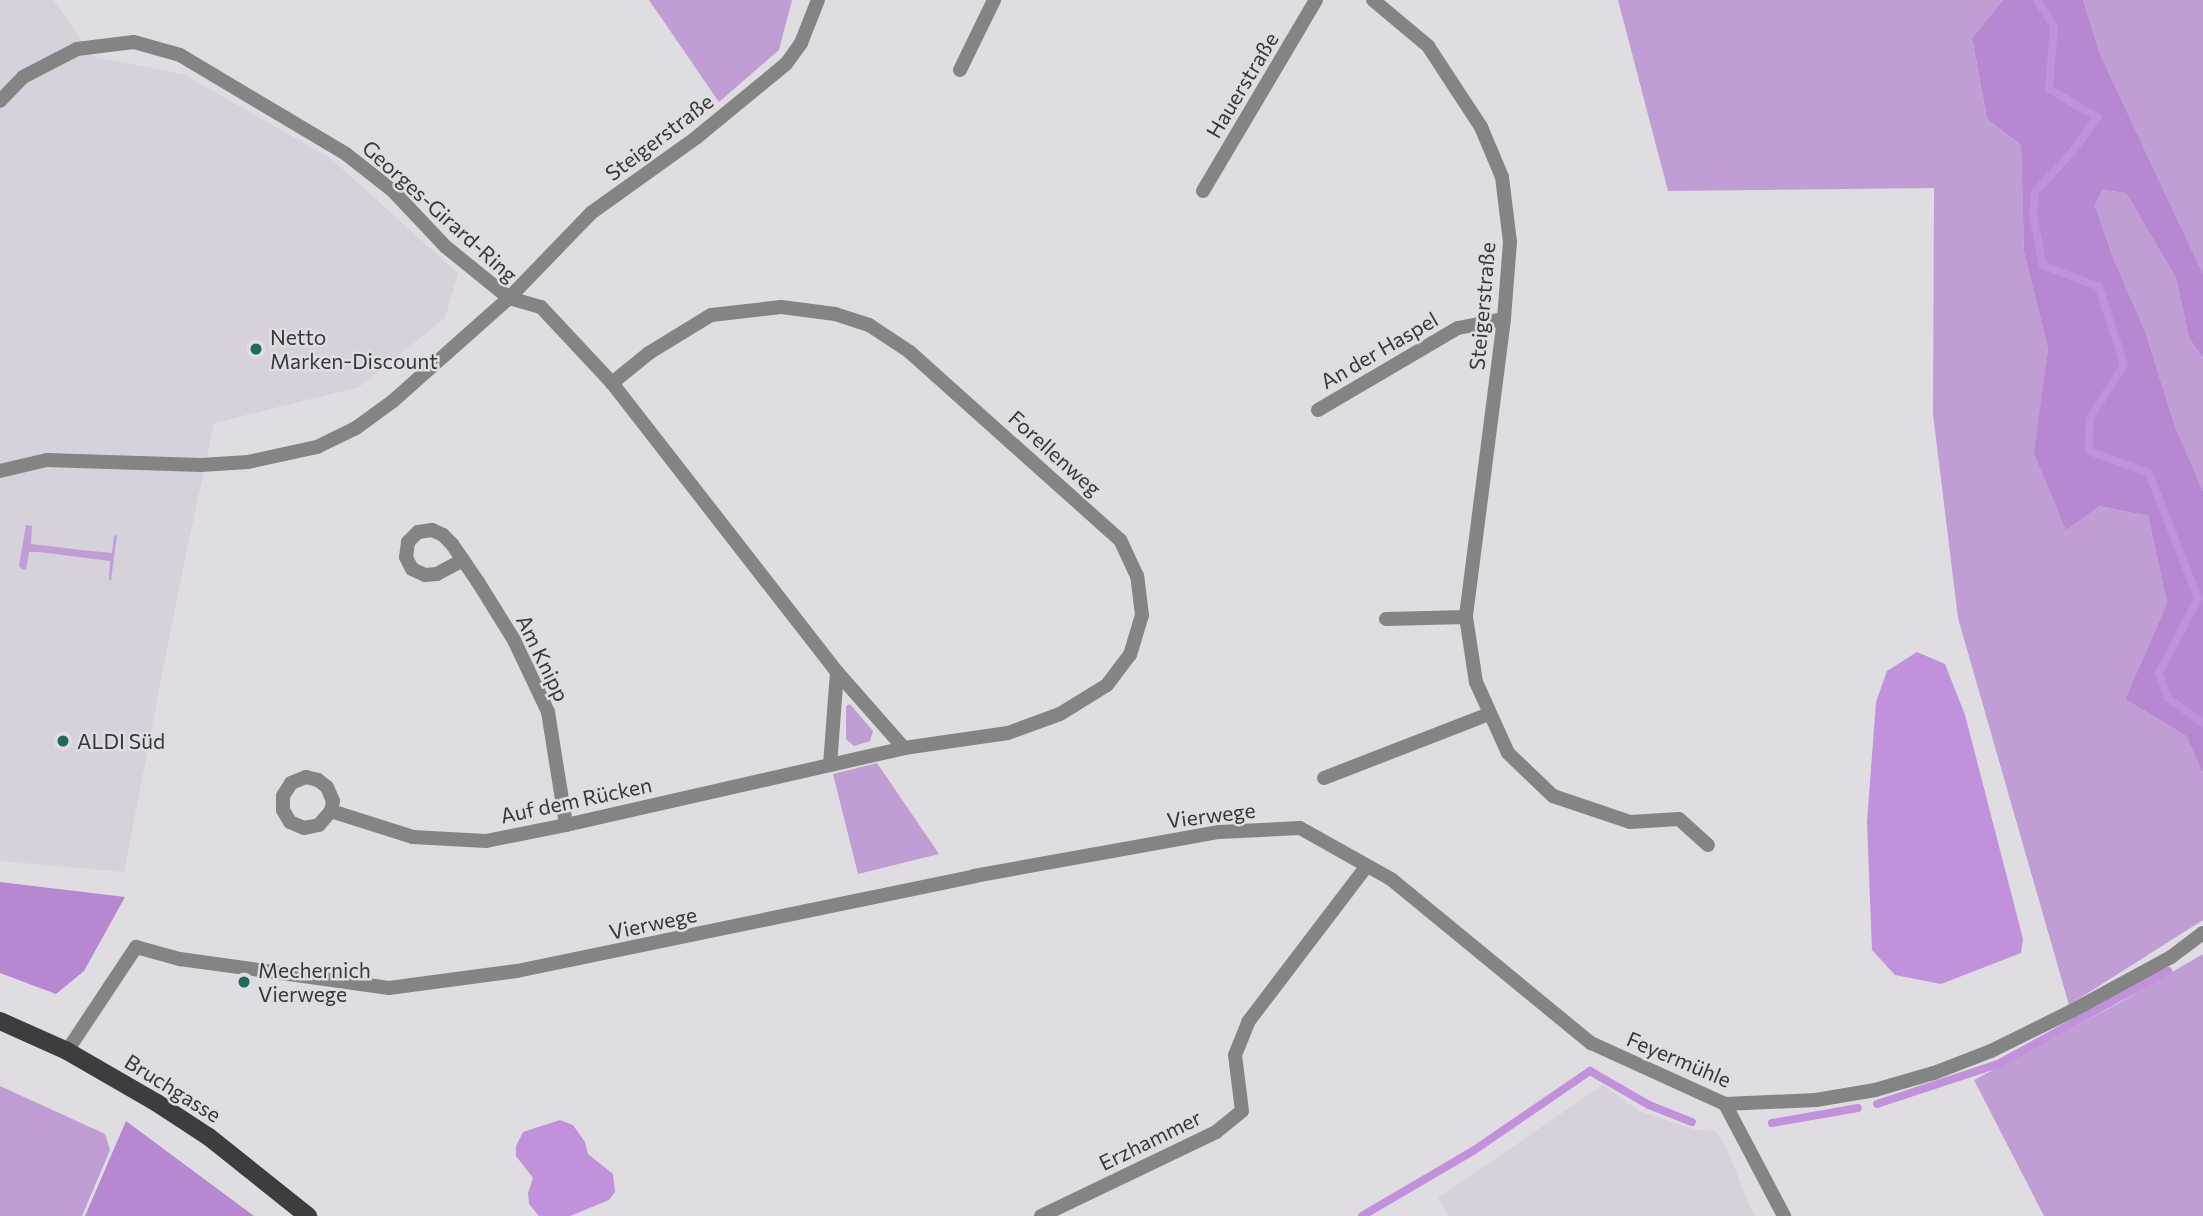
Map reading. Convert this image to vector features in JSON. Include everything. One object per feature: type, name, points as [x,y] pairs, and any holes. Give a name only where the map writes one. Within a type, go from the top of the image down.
[{"type":"main road","name":"Bruchgasse","points":[[0,1021],[67,1051],[209,1138],[309,1216]]},
{"type":"street","name":"Steigerstraße","points":[[509,298],[591,214],[697,137],[786,64],[801,43],[818,0]]},
{"type":"street","points":[[960,70],[994,0]]},
{"type":"street","name":"Hauerstraße","points":[[1203,191],[1316,0]]},
{"type":"street","name":"Steigerstraße","points":[[1373,0],[1428,46],[1481,127],[1502,177],[1510,242],[1504,319],[1466,617],[1476,681],[1489,714],[1508,753],[1553,796],[1630,822],[1679,819],[1708,845]]},
{"type":"street","name":"Georges-Girard-Ring","points":[[0,101],[23,77],[77,49],[134,43],[180,55],[346,154],[393,191],[446,247],[509,298],[393,401],[356,428],[317,447],[248,462],[201,465],[47,460],[0,471]]},
{"type":"street","points":[[509,298],[541,307],[612,383],[837,673],[904,748]]},
{"type":"street","name":"Forellenweg","points":[[612,383],[649,353],[711,315],[781,307],[835,314],[869,325],[910,352],[1120,540],[1138,576],[1142,615],[1130,655],[1107,685],[1060,714],[1008,733],[880,754]]},
{"type":"street","name":"An der Haspel","points":[[1318,410],[1458,328],[1504,319]]},
{"type":"street","name":"Am Knipp","points":[[463,560],[514,640],[548,712],[566,825]]},
{"type":"street","points":[[1386,619],[1466,617]]},
{"type":"street","points":[[830,765],[837,673]]},
{"type":"street","points":[[1324,778],[1489,714]]},
{"type":"street","name":"Auf dem Rücken","points":[[331,811],[413,837],[486,841],[880,754]]},
{"type":"street","name":"Feyermühle","points":[[1300,828],[1391,879],[1591,1043],[1725,1104],[1816,1100],[1875,1090],[1934,1073],[1991,1051],[2072,1011],[2171,957],[2203,933]]},
{"type":"street","name":"Vierwege","points":[[67,1051],[136,947],[180,959],[389,988],[517,971],[974,876],[1219,832],[1300,828]]},
{"type":"street","name":"Erzhammer","points":[[1041,1216],[1216,1132],[1242,1111],[1235,1055],[1248,1022],[1367,866]]},
{"type":"street","points":[[1725,1104],[1784,1216]]},
{"type":"shaded area","points":[[0,0],[53,0],[94,57],[183,74],[330,158],[458,273],[445,318],[359,387],[214,423],[124,872],[0,861]]},
{"type":"shaded area","points":[[649,0],[792,0],[779,50],[719,102]]},
{"type":"shaded area","points":[[1618,0],[2003,0],[1972,38],[1987,119],[2021,145],[2024,253],[2048,349],[2035,453],[2099,506],[2148,516],[2167,603],[2125,699],[2186,736],[2203,773],[2203,920],[2069,1005],[1958,618],[1933,414],[1934,188],[1668,191]]},
{"type":"shaded area","points":[[2003,0],[2083,0],[2100,54],[2203,274],[2203,358],[2189,338],[2176,278],[2126,193],[2103,190],[2095,205],[2112,255],[2145,331],[2175,426],[2203,491],[2203,773],[2186,736],[2125,699],[2167,603],[2148,516],[2099,506],[2066,530],[2034,453],[2048,349],[2024,253],[2021,145],[1987,119],[1972,38]]},
{"type":"shaded area","points":[[2083,0],[2203,0],[2203,274],[2100,54]]},
{"type":"shaded area","points":[[2103,190],[2126,193],[2176,278],[2189,338],[2203,358],[2203,491],[2175,426],[2145,331],[2112,255],[2095,205]]},
{"type":"shaded area","points":[[26,525],[32,526],[31,544],[81,550],[112,553],[114,536],[117,535],[111,580],[110,561],[39,552],[29,552],[26,570],[22,569],[19,566]]},
{"type":"shaded area","points":[[1917,652],[1945,664],[1965,715],[2023,939],[2021,953],[1941,984],[1895,975],[1872,950],[1867,822],[1876,702],[1887,671]]},
{"type":"shaded area","points":[[850,704],[873,731],[870,741],[854,746],[846,739],[846,706]]},
{"type":"shaded area","points":[[877,763],[939,854],[858,874],[833,774]]},
{"type":"shaded area","points":[[0,882],[125,897],[84,971],[56,994],[0,973]]},
{"type":"shaded area","points":[[2203,954],[2203,1216],[2044,1216],[1974,1080],[2119,1003]]},
{"type":"shaded area","points":[[1603,1085],[1639,1111],[1693,1129],[1715,1131],[1725,1145],[1754,1216],[1448,1216],[1438,1198]]},
{"type":"shaded area","points":[[0,1086],[105,1134],[110,1150],[82,1216],[0,1216]]},
{"type":"shaded area","points":[[560,1120],[573,1125],[585,1142],[588,1154],[613,1174],[615,1192],[609,1200],[570,1216],[539,1216],[529,1204],[528,1193],[533,1178],[516,1156],[516,1146],[523,1132]]},
{"type":"shaded area","points":[[126,1121],[254,1216],[85,1216]]},
{"type":"waterway","points":[[2037,0],[2054,26],[2049,89],[2097,117],[2073,151],[2035,192],[2033,216],[2043,265],[2099,287],[2124,365],[2090,418],[2089,451],[2149,473],[2198,599],[2159,673],[2168,698],[2203,723]]},
{"type":"waterway","points":[[1877,1104],[1998,1064],[2168,971]]},
{"type":"waterway","points":[[1362,1216],[1473,1151],[1590,1071],[1649,1105],[1692,1122]]},
{"type":"waterway","points":[[1772,1123],[1858,1108]]},
{"type":"place","name":"Netto Marken-Discount","points":[[256,349]]},
{"type":"place","name":"ALDI Süd","points":[[63,741]]},
{"type":"place","name":"Mechernich Vierwege","points":[[244,982]]}]
